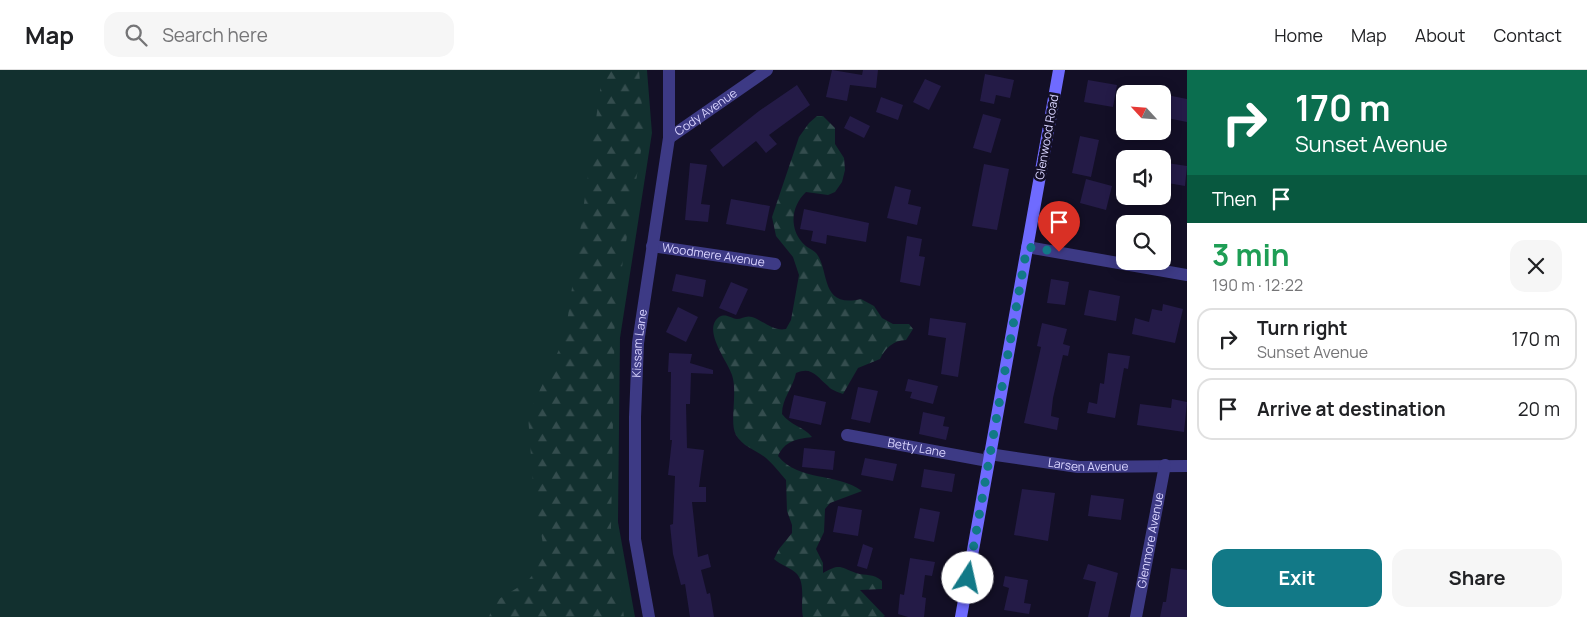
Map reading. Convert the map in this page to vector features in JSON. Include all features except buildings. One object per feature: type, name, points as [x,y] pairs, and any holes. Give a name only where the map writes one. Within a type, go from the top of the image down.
[{"type":"main road","name":"Glenwood Road","points":[[961,617],[1059,70]]},
{"type":"street","name":"Kissam Lane","points":[[649,617],[635,540],[635,417],[638,343],[669,138],[669,70]]},
{"type":"street","name":"Cody Avenue","points":[[669,138],[767,70]]},
{"type":"street","name":"Woodmere Avenue","points":[[652,246],[776,264]]},
{"type":"street","points":[[1027,247],[1187,275]]},
{"type":"street","name":"Betty Lane","points":[[847,435],[989,458]]},
{"type":"street","name":"Larsen Avenue","points":[[989,458],[1078,467],[1187,466]]},
{"type":"street","name":"Glenmore Avenue","points":[[1136,617],[1165,465]]},
{"type":"green space","points":[[0,70],[647,70],[652,133],[620,338],[618,522],[635,617],[0,617]]},
{"type":"green space","points":[[612,70],[639,70],[644,132],[615,310],[611,528],[624,617],[489,617],[494,602],[527,582],[537,569],[544,550],[533,485],[528,415],[565,337],[602,77]]},
{"type":"green space","points":[[817,116],[823,116],[835,128],[835,144],[844,158],[845,170],[842,182],[835,192],[828,195],[806,192],[801,197],[794,216],[797,235],[804,245],[816,253],[828,286],[838,298],[848,301],[861,299],[874,306],[882,318],[893,324],[909,324],[913,329],[906,340],[901,340],[890,346],[880,359],[858,368],[843,394],[831,389],[810,372],[802,371],[796,373],[782,408],[782,414],[812,437],[788,444],[778,456],[796,470],[841,481],[862,491],[830,503],[825,509],[824,532],[816,549],[823,563],[823,573],[840,567],[879,578],[882,581],[882,589],[860,590],[885,616],[883,617],[803,617],[800,578],[795,572],[774,559],[779,549],[792,533],[792,525],[787,511],[786,480],[766,458],[746,445],[736,435],[733,423],[734,382],[714,337],[714,323],[719,317],[724,315],[737,319],[748,316],[756,318],[777,329],[786,329],[791,320],[799,275],[793,257],[776,236],[772,217],[799,137],[809,123]]},
{"type":"route","points":[[968,578],[1027,247],[1059,252]]}]
